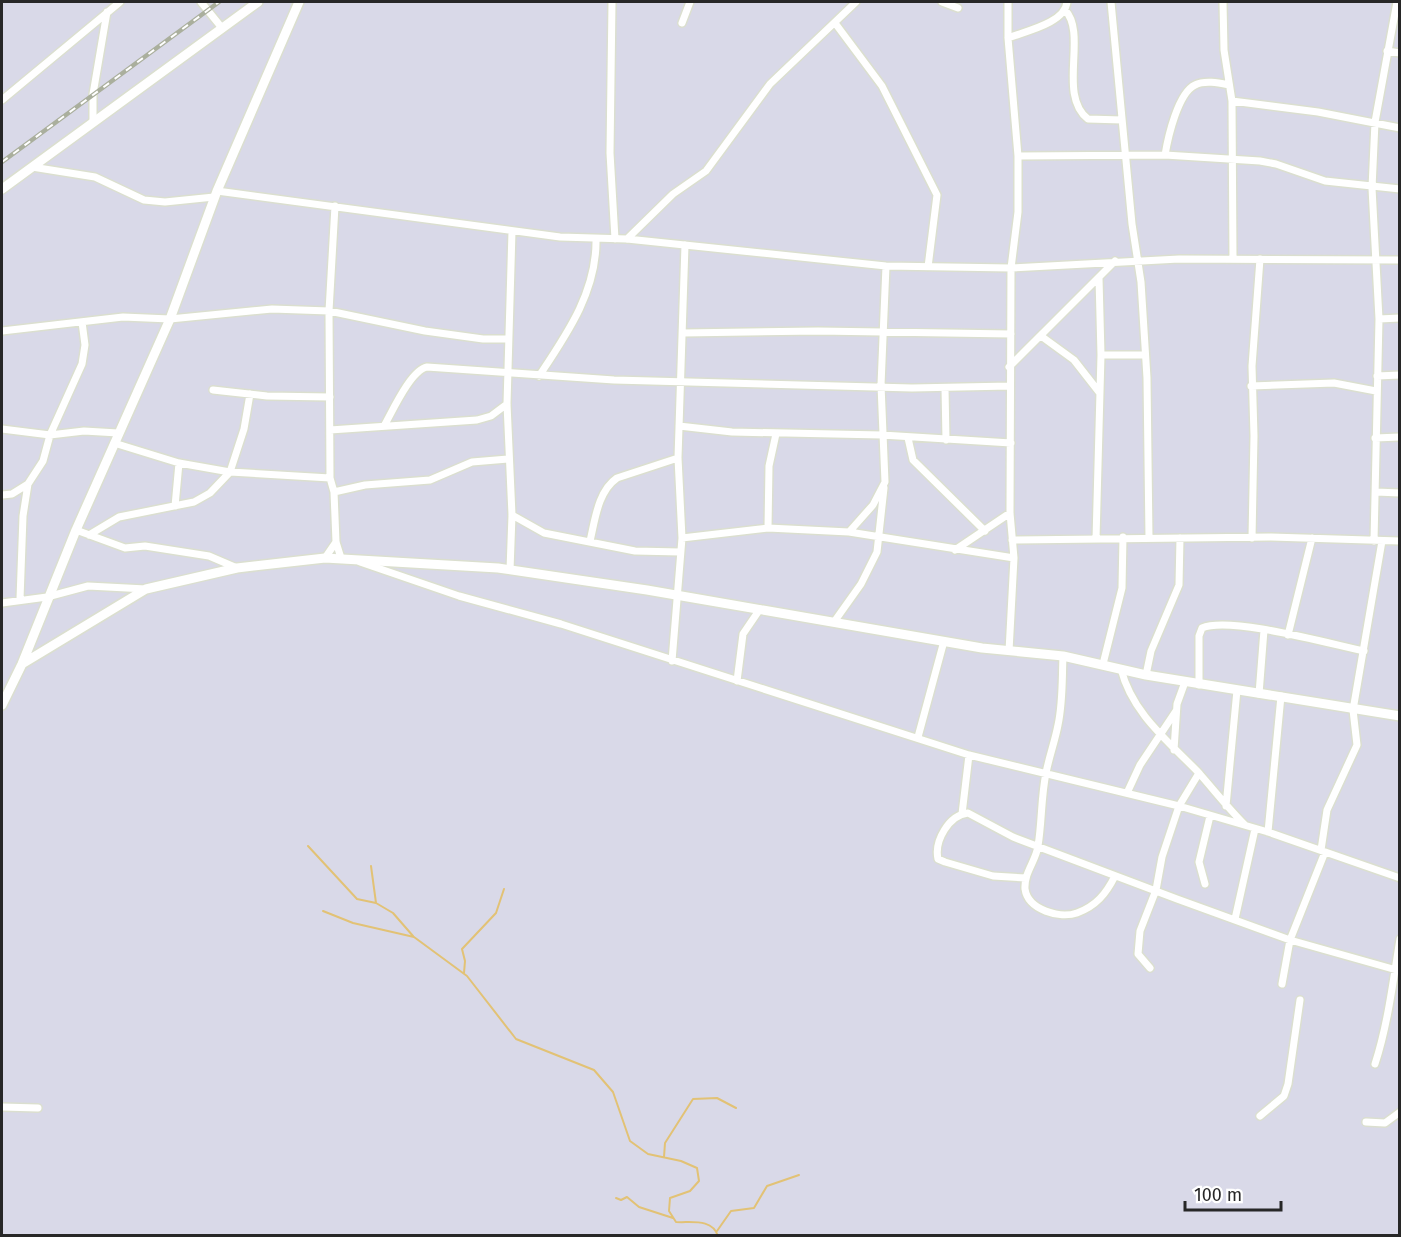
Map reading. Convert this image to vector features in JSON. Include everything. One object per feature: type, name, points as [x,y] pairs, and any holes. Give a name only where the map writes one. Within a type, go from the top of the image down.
[{"type":"street","points":[[2,100],[120,2]]},
{"type":"street","points":[[201,2],[222,28]]},
{"type":"street","points":[[2,189],[258,2]]},
{"type":"street","points":[[2,705],[22,664],[47,597],[118,433],[170,319],[216,194],[299,2]]},
{"type":"street","points":[[612,2],[609,153],[615,239]]},
{"type":"street","points":[[682,23],[690,2]]},
{"type":"street","points":[[627,239],[673,194],[706,171],[770,84],[856,2]]},
{"type":"street","points":[[942,2],[958,8]]},
{"type":"street","points":[[1008,2],[1008,38],[1018,156],[1018,212],[1011,268],[1009,368],[1010,513],[1014,558],[1009,651]]},
{"type":"street","points":[[1008,38],[1057,18],[1065,10],[1067,2]]},
{"type":"street","points":[[1111,2],[1122,120],[1128,156],[1132,224],[1138,262],[1145,355],[1149,538]]},
{"type":"street","points":[[1223,2],[1223,39],[1232,100],[1233,259]]},
{"type":"street","points":[[1282,984],[1290,940],[1323,851],[1327,810],[1357,745],[1353,710],[1364,651],[1378,541],[1375,438],[1379,320],[1372,188],[1376,122],[1396,2]]},
{"type":"street","points":[[1065,10],[1072,21],[1075,93],[1080,109],[1088,118],[1122,120]]},
{"type":"street","points":[[93,122],[93,94],[107,12]]},
{"type":"street","points":[[835,23],[882,86],[937,195],[928,267]]},
{"type":"street","points":[[1387,51],[1400,53]]},
{"type":"street","points":[[1165,155],[1174,117],[1189,89],[1205,82],[1229,85]]},
{"type":"street","points":[[1232,100],[1376,122],[1400,128]]},
{"type":"street","points":[[1018,156],[1165,155],[1276,164],[1325,181],[1372,188],[1400,189]]},
{"type":"street","points":[[32,167],[95,177],[144,200],[165,202],[216,194],[335,206],[512,231],[596,239],[627,239],[886,266],[1011,268],[1115,261],[1400,260]]},
{"type":"street","points":[[335,206],[329,311],[330,478],[334,492],[336,542],[341,558]]},
{"type":"street","points":[[510,570],[512,515],[507,404],[512,231]]},
{"type":"street","points":[[538,376],[572,324],[593,280],[596,239]]},
{"type":"street","points":[[672,661],[675,595],[682,538],[678,458],[685,245]]},
{"type":"street","points":[[1252,538],[1254,436],[1251,386],[1260,260]]},
{"type":"street","points":[[1009,368],[1115,261]]},
{"type":"street","points":[[834,622],[861,584],[877,552],[880,537],[885,482],[881,385],[886,266]]},
{"type":"street","points":[[1096,538],[1101,355],[1099,278]]},
{"type":"street","points":[[2,331],[123,316],[170,319],[252,310],[329,311],[425,331],[483,339],[508,339]]},
{"type":"street","points":[[1379,320],[1400,318]]},
{"type":"street","points":[[20,599],[23,516],[28,484],[43,461],[50,435],[83,358],[82,322]]},
{"type":"street","points":[[683,333],[818,331],[884,334],[1011,334]]},
{"type":"street","points":[[1041,336],[1074,360],[1099,392]]},
{"type":"street","points":[[1101,355],[1145,355]]},
{"type":"street","points":[[384,426],[412,376],[420,368],[440,367],[538,376],[680,381],[945,388],[1010,386]]},
{"type":"street","points":[[1377,376],[1400,375]]},
{"type":"street","points":[[1251,386],[1334,384],[1376,391]]},
{"type":"street","points":[[945,388],[946,440]]},
{"type":"street","points":[[213,390],[330,397]]},
{"type":"street","points":[[89,535],[119,517],[194,502],[210,493],[230,472],[245,423],[250,394]]},
{"type":"street","points":[[330,430],[477,420],[491,416],[507,404]]},
{"type":"street","points":[[679,426],[713,431],[882,435],[1011,443]]},
{"type":"street","points":[[2,429],[50,435],[84,431],[118,433]]},
{"type":"street","points":[[768,528],[769,466],[776,434]]},
{"type":"street","points":[[1375,438],[1400,437]]},
{"type":"street","points":[[908,438],[913,460],[985,531]]},
{"type":"street","points":[[114,443],[179,463],[230,472],[330,478]]},
{"type":"street","points":[[590,541],[604,491],[609,483],[617,478],[678,458]]},
{"type":"street","points":[[334,492],[365,485],[430,480],[472,462],[508,459]]},
{"type":"street","points":[[175,506],[179,463]]},
{"type":"street","points":[[849,532],[873,505],[885,482]]},
{"type":"street","points":[[2,495],[12,494],[28,484]]},
{"type":"street","points":[[1376,492],[1400,493]]},
{"type":"street","points":[[955,550],[1010,513]]},
{"type":"street","points":[[512,515],[544,533],[635,550],[681,552]]},
{"type":"street","points":[[682,538],[768,528],[849,532],[1014,558]]},
{"type":"street","points":[[76,530],[125,548],[145,546],[209,556],[237,568]]},
{"type":"street","points":[[1103,664],[1122,588],[1123,537]]},
{"type":"street","points":[[1012,540],[1123,537],[1400,541]]},
{"type":"street","points":[[1146,675],[1151,651],[1179,585],[1180,538]]},
{"type":"street","points":[[1288,635],[1312,538]]},
{"type":"street","points":[[325,558],[336,542]]},
{"type":"street","points":[[2,603],[47,597],[88,586],[146,589],[237,568],[325,558],[510,570],[675,595],[944,641],[1063,656],[1199,685],[1400,716]]},
{"type":"street","points":[[354,560],[459,596],[561,624],[969,755],[1179,806],[1268,832],[1400,878]]},
{"type":"street","points":[[22,664],[146,589]]},
{"type":"street","points":[[738,681],[743,634],[760,609]]},
{"type":"street","points":[[1199,685],[1199,636],[1202,628],[1222,625],[1264,630],[1364,651]]},
{"type":"street","points":[[1260,693],[1264,630]]},
{"type":"street","points":[[918,737],[944,641]]},
{"type":"street","points":[[1063,656],[1059,724],[1046,772],[1038,846],[1026,878],[1027,896],[1038,907],[1069,916],[1084,911],[1100,900],[1115,876]]},
{"type":"street","points":[[1121,669],[1128,692],[1159,734],[1199,773],[1226,806],[1247,826]]},
{"type":"street","points":[[1174,750],[1176,711],[1185,682]]},
{"type":"street","points":[[1226,806],[1238,690]]},
{"type":"street","points":[[1268,832],[1281,696]]},
{"type":"street","points":[[1127,793],[1159,734],[1176,711]]},
{"type":"street","points":[[969,755],[962,814],[946,828],[939,841],[938,859],[993,876],[1026,878]]},
{"type":"street","points":[[1150,968],[1138,954],[1139,938],[1156,890],[1162,857],[1179,806],[1199,773]]},
{"type":"street","points":[[962,814],[973,815],[1013,837],[1290,940],[1397,970]]},
{"type":"street","points":[[1205,884],[1199,862],[1210,816]]},
{"type":"street","points":[[1235,919],[1255,829]]},
{"type":"street","points":[[1375,1064],[1385,1031],[1389,995],[1397,970],[1400,939]]},
{"type":"street","points":[[1260,1116],[1284,1096],[1288,1083],[1300,1000]]},
{"type":"street","points":[[2,1107],[38,1108]]},
{"type":"street","points":[[1366,1122],[1385,1123],[1400,1112]]},
{"type":"waterway","points":[[308,846],[357,899],[376,903],[393,913],[413,936]]},
{"type":"waterway","points":[[371,866],[376,903]]},
{"type":"waterway","points":[[464,973],[465,961],[462,949],[496,913],[504,889]]},
{"type":"waterway","points":[[323,911],[353,923],[414,937],[467,976],[516,1039],[594,1070],[613,1092],[630,1141],[648,1154],[681,1161],[697,1168],[699,1181],[690,1191],[670,1198],[669,1211],[676,1222],[706,1224],[711,1226],[718,1236]]},
{"type":"waterway","points":[[664,1157],[665,1143],[693,1099],[717,1098],[736,1108]]},
{"type":"waterway","points":[[717,1231],[731,1211],[754,1208],[767,1186],[799,1175]]},
{"type":"waterway","points":[[616,1198],[621,1200],[627,1197],[639,1207],[673,1218]]},
{"type":"railway","points":[[2,162],[219,2]]}]
